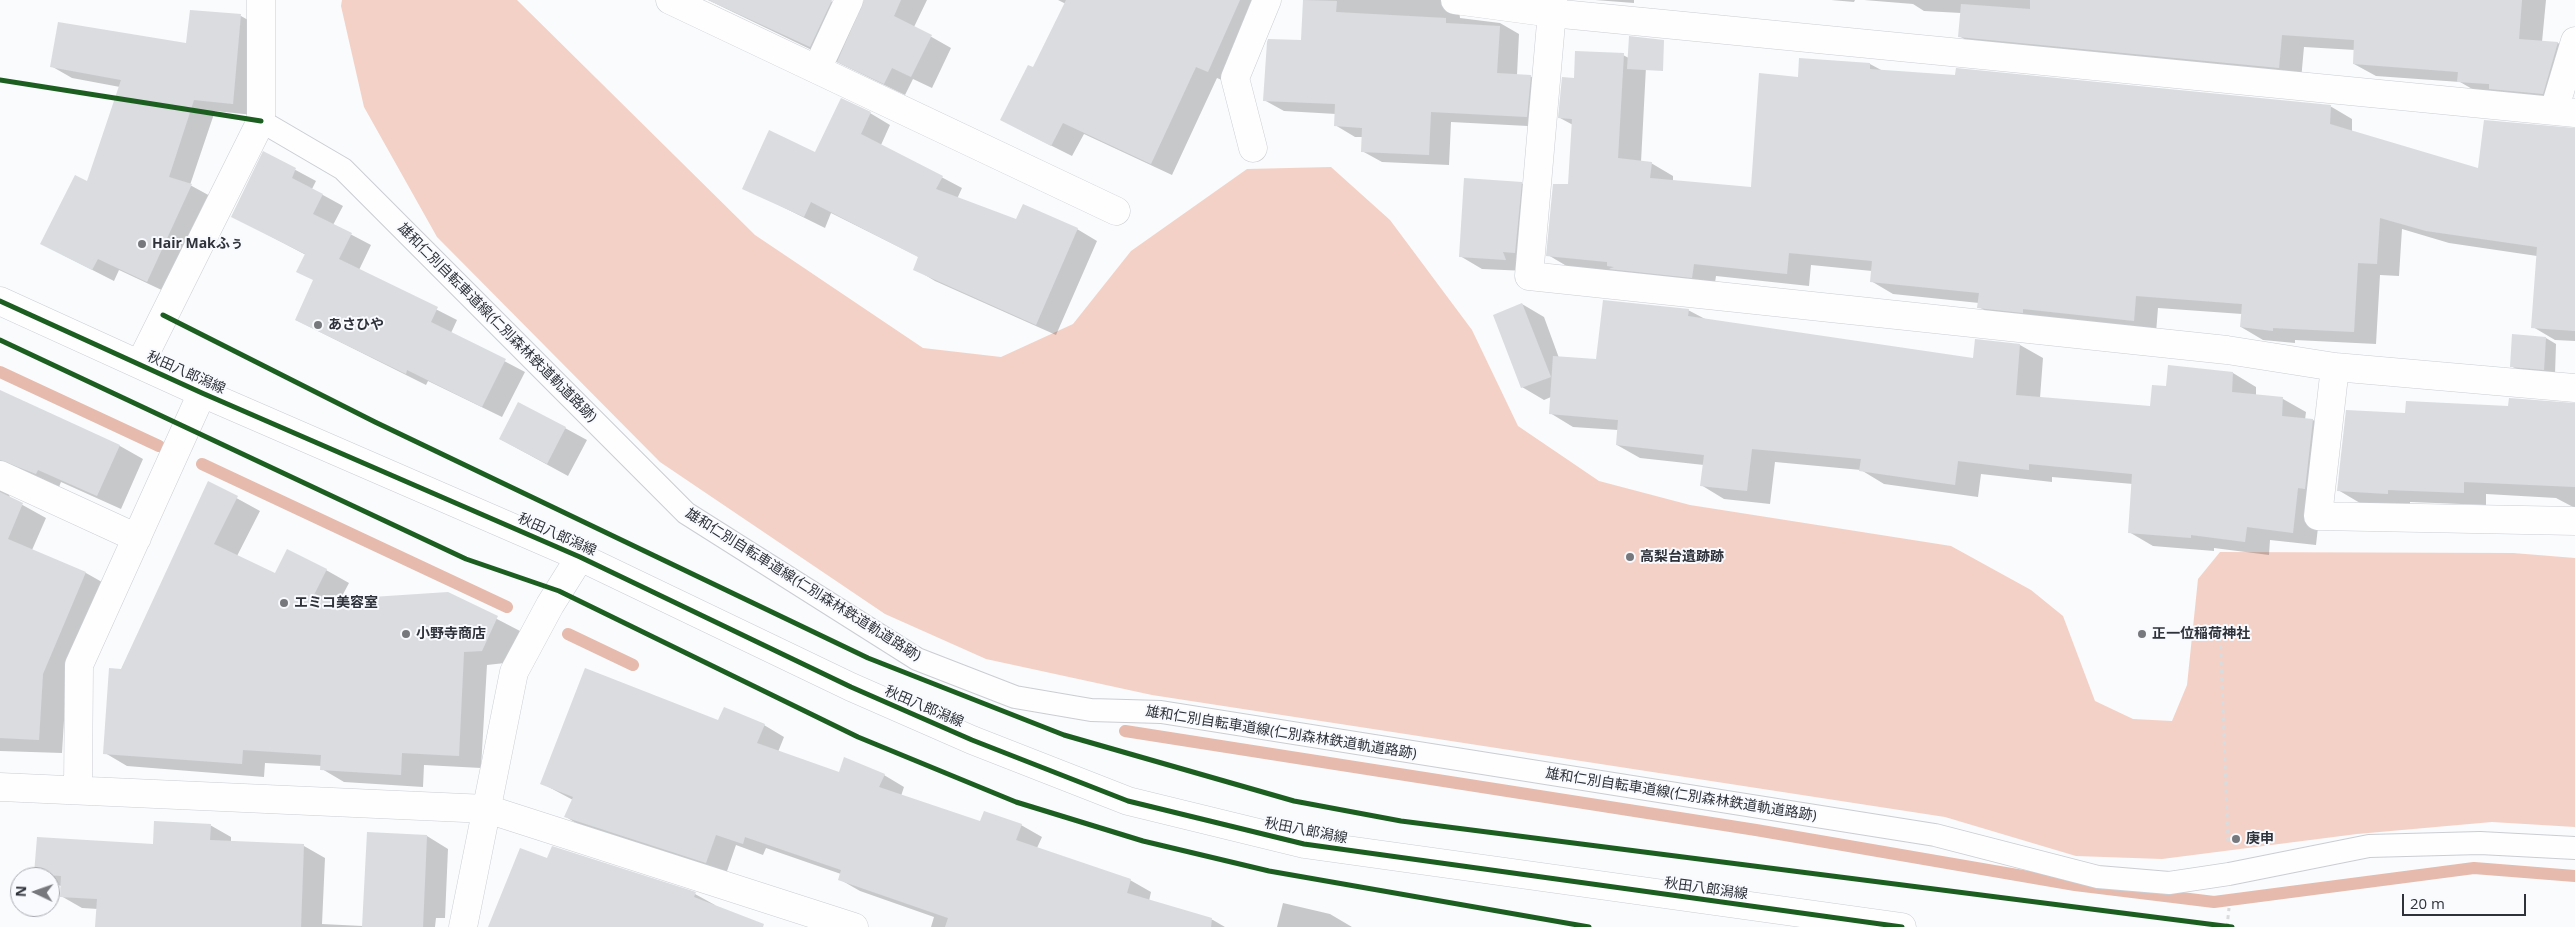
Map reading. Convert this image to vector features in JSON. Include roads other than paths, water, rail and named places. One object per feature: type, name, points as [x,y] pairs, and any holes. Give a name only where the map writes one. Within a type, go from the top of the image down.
[{"type":"street","points":[[140,364],[261,121],[261,0]]},
{"type":"street","points":[[670,0],[1116,211]]},
{"type":"street","points":[[817,69],[849,0]]},
{"type":"street","points":[[1253,148],[1236,78],[1267,0]]},
{"type":"street","points":[[1455,0],[1553,7],[2565,112],[2575,41]]},
{"type":"street","points":[[1553,7],[1528,276],[2227,350],[2335,367],[2575,388]]},
{"type":"street","name":"秋田八郎潟線","points":[[0,301],[202,393],[580,557],[852,687],[972,740],[1128,801],[1304,844],[1902,927]]},
{"type":"street","points":[[2335,367],[2318,516],[2575,521]]},
{"type":"street","points":[[78,789],[79,665],[202,393]]},
{"type":"street","points":[[0,475],[137,538]]},
{"type":"street","points":[[463,927],[514,672],[550,605],[580,557]]},
{"type":"street","points":[[0,787],[78,789],[487,809],[780,916],[854,927]]},
{"type":"lane","name":"雄和仁別自転車道線(仁別森林鉄道軌道路跡)","points":[[261,121],[343,169],[686,512],[917,659],[1015,697],[1091,710],[1161,712],[1935,835],[2098,877],[2169,883],[2229,874],[2369,846],[2480,843],[2575,848]]},
{"type":"waterway","points":[[0,372],[159,446]]},
{"type":"waterway","points":[[202,464],[507,607]]},
{"type":"waterway","points":[[568,634],[633,665]]},
{"type":"waterway","points":[[1125,731],[1756,830],[2075,885],[2214,902],[2474,868],[2575,876]]},
{"type":"place","name":"Hair Makふぅ","points":[[142,244]]},
{"type":"place","name":"あさひや","points":[[318,325]]},
{"type":"place","name":"高梨台遺跡跡","points":[[1630,557]]},
{"type":"place","name":"エミコ美容室","points":[[284,603]]},
{"type":"place","name":"小野寺商店","points":[[406,634]]},
{"type":"place","name":"正一位稲荷神社","points":[[2142,634]]},
{"type":"place","name":"庚申","points":[[2236,839]]}]
